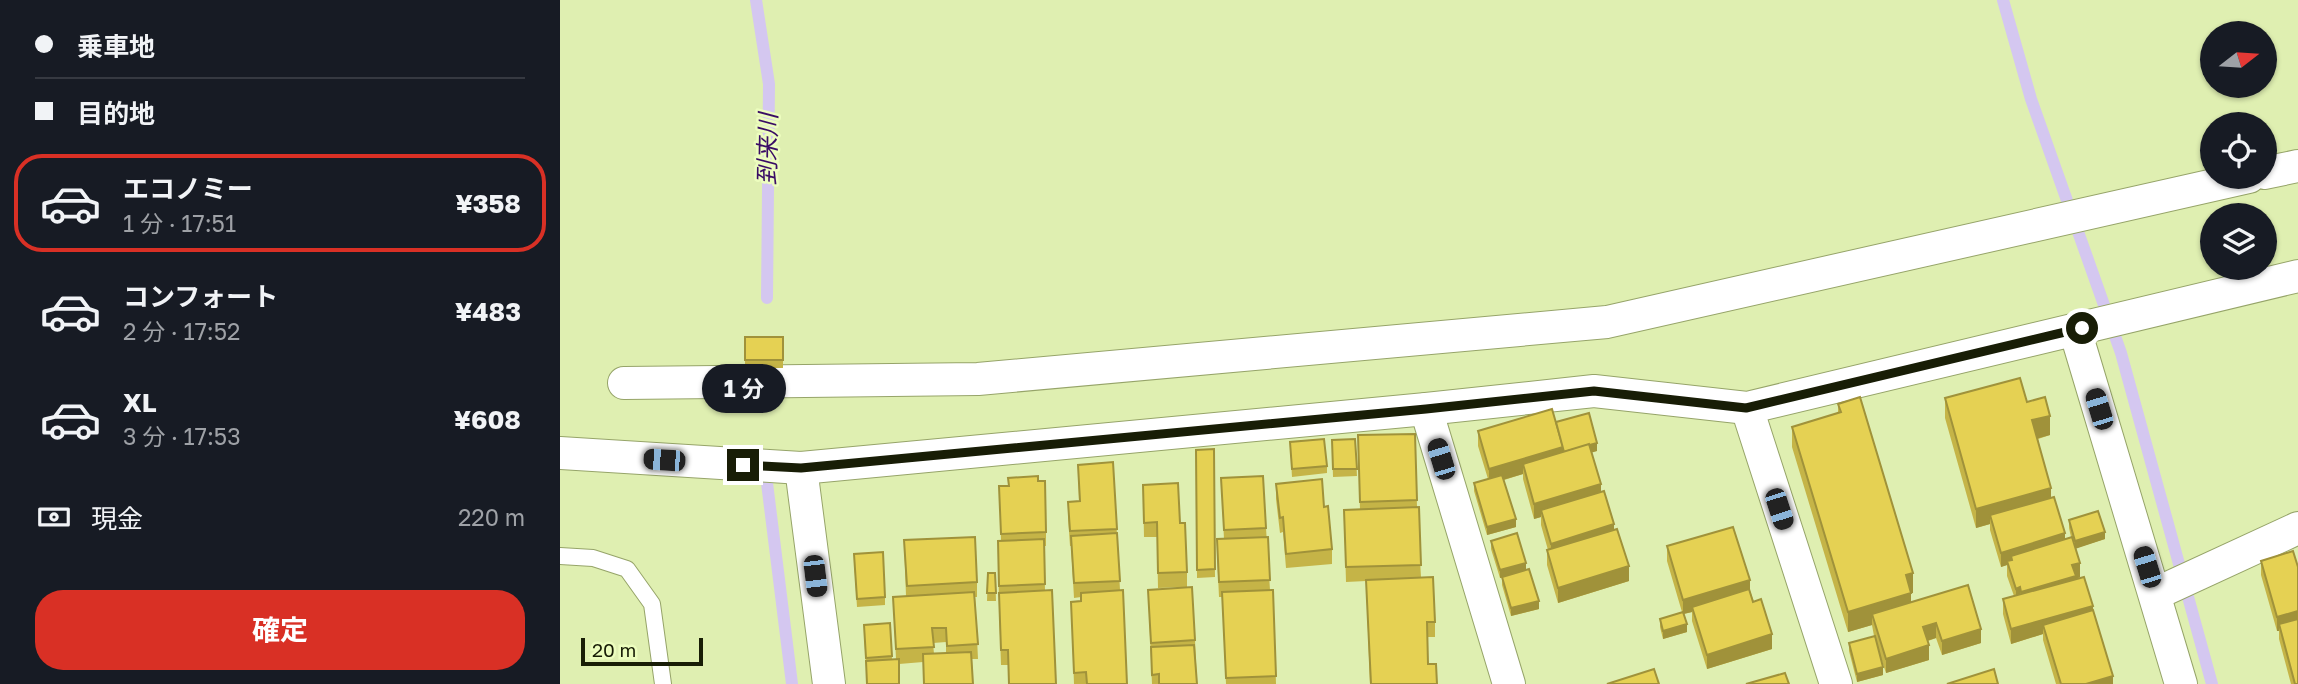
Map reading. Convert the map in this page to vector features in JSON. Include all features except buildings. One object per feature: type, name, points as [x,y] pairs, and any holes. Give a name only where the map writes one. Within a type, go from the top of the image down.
[{"type":"street","points":[[2277,170],[2298,166]]},
{"type":"street","points":[[624,383],[978,379],[1607,321],[2200,188]]},
{"type":"street","points":[[560,453],[801,468],[1594,391],[1746,408],[2298,276]]},
{"type":"street","points":[[2079,329],[2181,684]]},
{"type":"street","points":[[1746,408],[1836,684]]},
{"type":"street","points":[[1426,409],[1509,684]]},
{"type":"street","points":[[801,468],[829,684]]},
{"type":"street","points":[[2157,593],[2298,528]]},
{"type":"lane","points":[[560,556],[593,558],[626,569],[652,604],[663,684]]},
{"type":"waterway","name":"到来川","points":[[756,0],[769,84],[767,298]]},
{"type":"waterway","points":[[2003,0],[2031,99],[2121,353],[2212,684]]},
{"type":"waterway","name":"到来川","points":[[767,483],[792,684]]},
{"type":"route","points":[[743,465],[801,468],[1594,391],[1746,408],[2082,328]]}]
